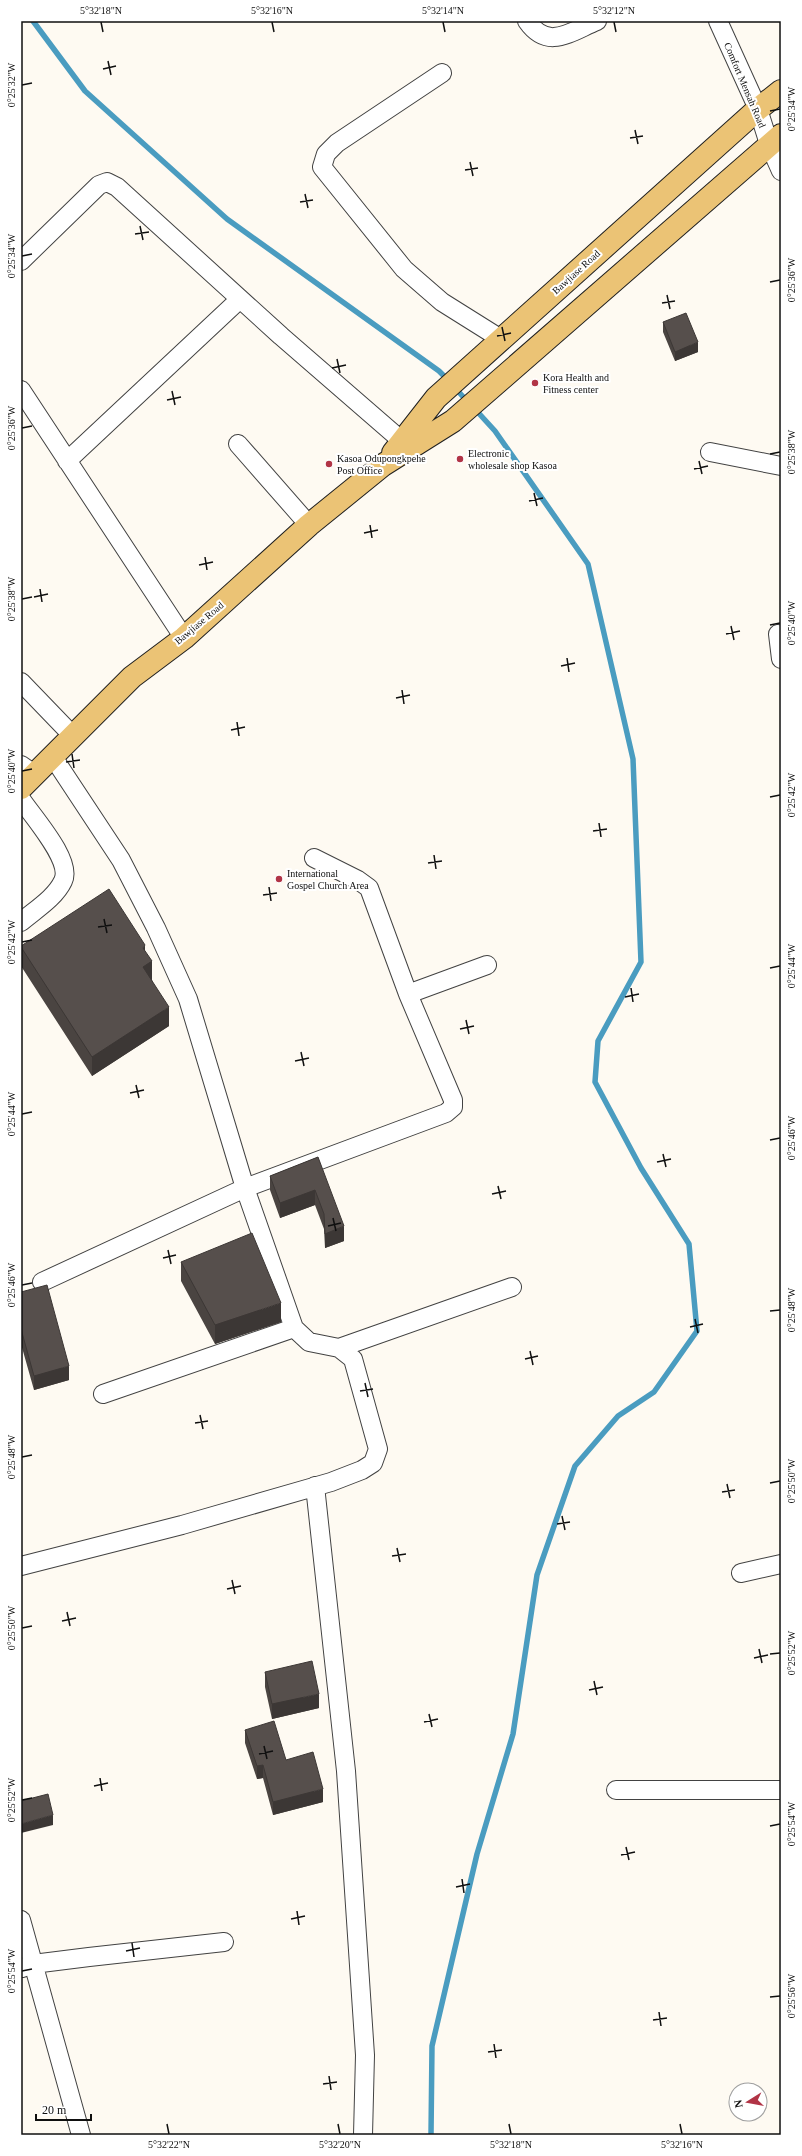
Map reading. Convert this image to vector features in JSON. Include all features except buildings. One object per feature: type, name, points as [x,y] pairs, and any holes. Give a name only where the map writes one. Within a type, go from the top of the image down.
[{"type":"main road","name":"Bawjiase Road","points":[[383,465],[436,398],[758,109],[781,91]]},
{"type":"main road","name":"Bawjiase Road","points":[[25,776],[53,756],[74,737],[132,677],[184,638],[309,525],[383,465],[453,421],[775,140]]},
{"type":"street","points":[[527,21],[534,31],[544,37],[555,38],[597,21]]},
{"type":"street","name":"Comfort Mensah Road","points":[[718,21],[758,109],[775,140],[781,171]]},
{"type":"street","points":[[442,73],[337,143],[326,154],[322,167],[404,269],[442,302],[501,339]]},
{"type":"street","points":[[21,261],[100,185],[107,182],[117,187],[240,299],[402,441]]},
{"type":"street","points":[[66,461],[240,299]]},
{"type":"street","points":[[21,390],[66,461],[184,638]]},
{"type":"street","points":[[238,444],[309,525]]},
{"type":"street","points":[[710,452],[781,466]]},
{"type":"street","points":[[778,634],[781,658]]},
{"type":"street","points":[[21,682],[74,737]]},
{"type":"street","points":[[21,1566],[182,1525],[315,1486],[362,1470],[373,1463],[378,1449],[353,1359],[339,1348],[309,1342],[294,1328],[246,1188],[188,999],[156,928],[121,860],[53,756]]},
{"type":"street","points":[[21,799],[58,853],[65,870],[63,881],[54,893],[21,922]]},
{"type":"street","points":[[42,1282],[246,1188],[446,1113],[452,1107],[453,1100],[408,994],[370,888],[314,858]]},
{"type":"street","points":[[408,994],[487,965]]},
{"type":"street","points":[[339,1348],[512,1288]]},
{"type":"street","points":[[103,1394],[294,1328]]},
{"type":"street","points":[[315,1486],[346,1771],[365,2055],[363,2135]]},
{"type":"street","points":[[741,1573],[781,1564]]},
{"type":"street","points":[[616,1790],[781,1790]]},
{"type":"street","points":[[21,1920],[27,1966],[81,2135]]},
{"type":"street","points":[[27,1966],[224,1942]]},
{"type":"waterway","points":[[33,21],[85,91],[227,219],[439,371],[449,381]]},
{"type":"waterway","points":[[455,388],[468,402]]},
{"type":"waterway","points":[[431,2135],[432,2046],[477,1854],[513,1734],[537,1575],[575,1466],[618,1416],[654,1392],[697,1331],[689,1244],[641,1168],[595,1082],[598,1041],[641,962],[633,759],[588,564],[495,431],[474,408]]},
{"type":"place","name":"Kora Health and Fitness center","points":[[535,383]]},
{"type":"place","name":"Electronic wholesale shop Kasoa","points":[[460,459]]},
{"type":"place","name":"Kasoa Odupongkpehe Post Office","points":[[329,464]]},
{"type":"place","name":"International Gospel Church Area","points":[[279,879]]}]
